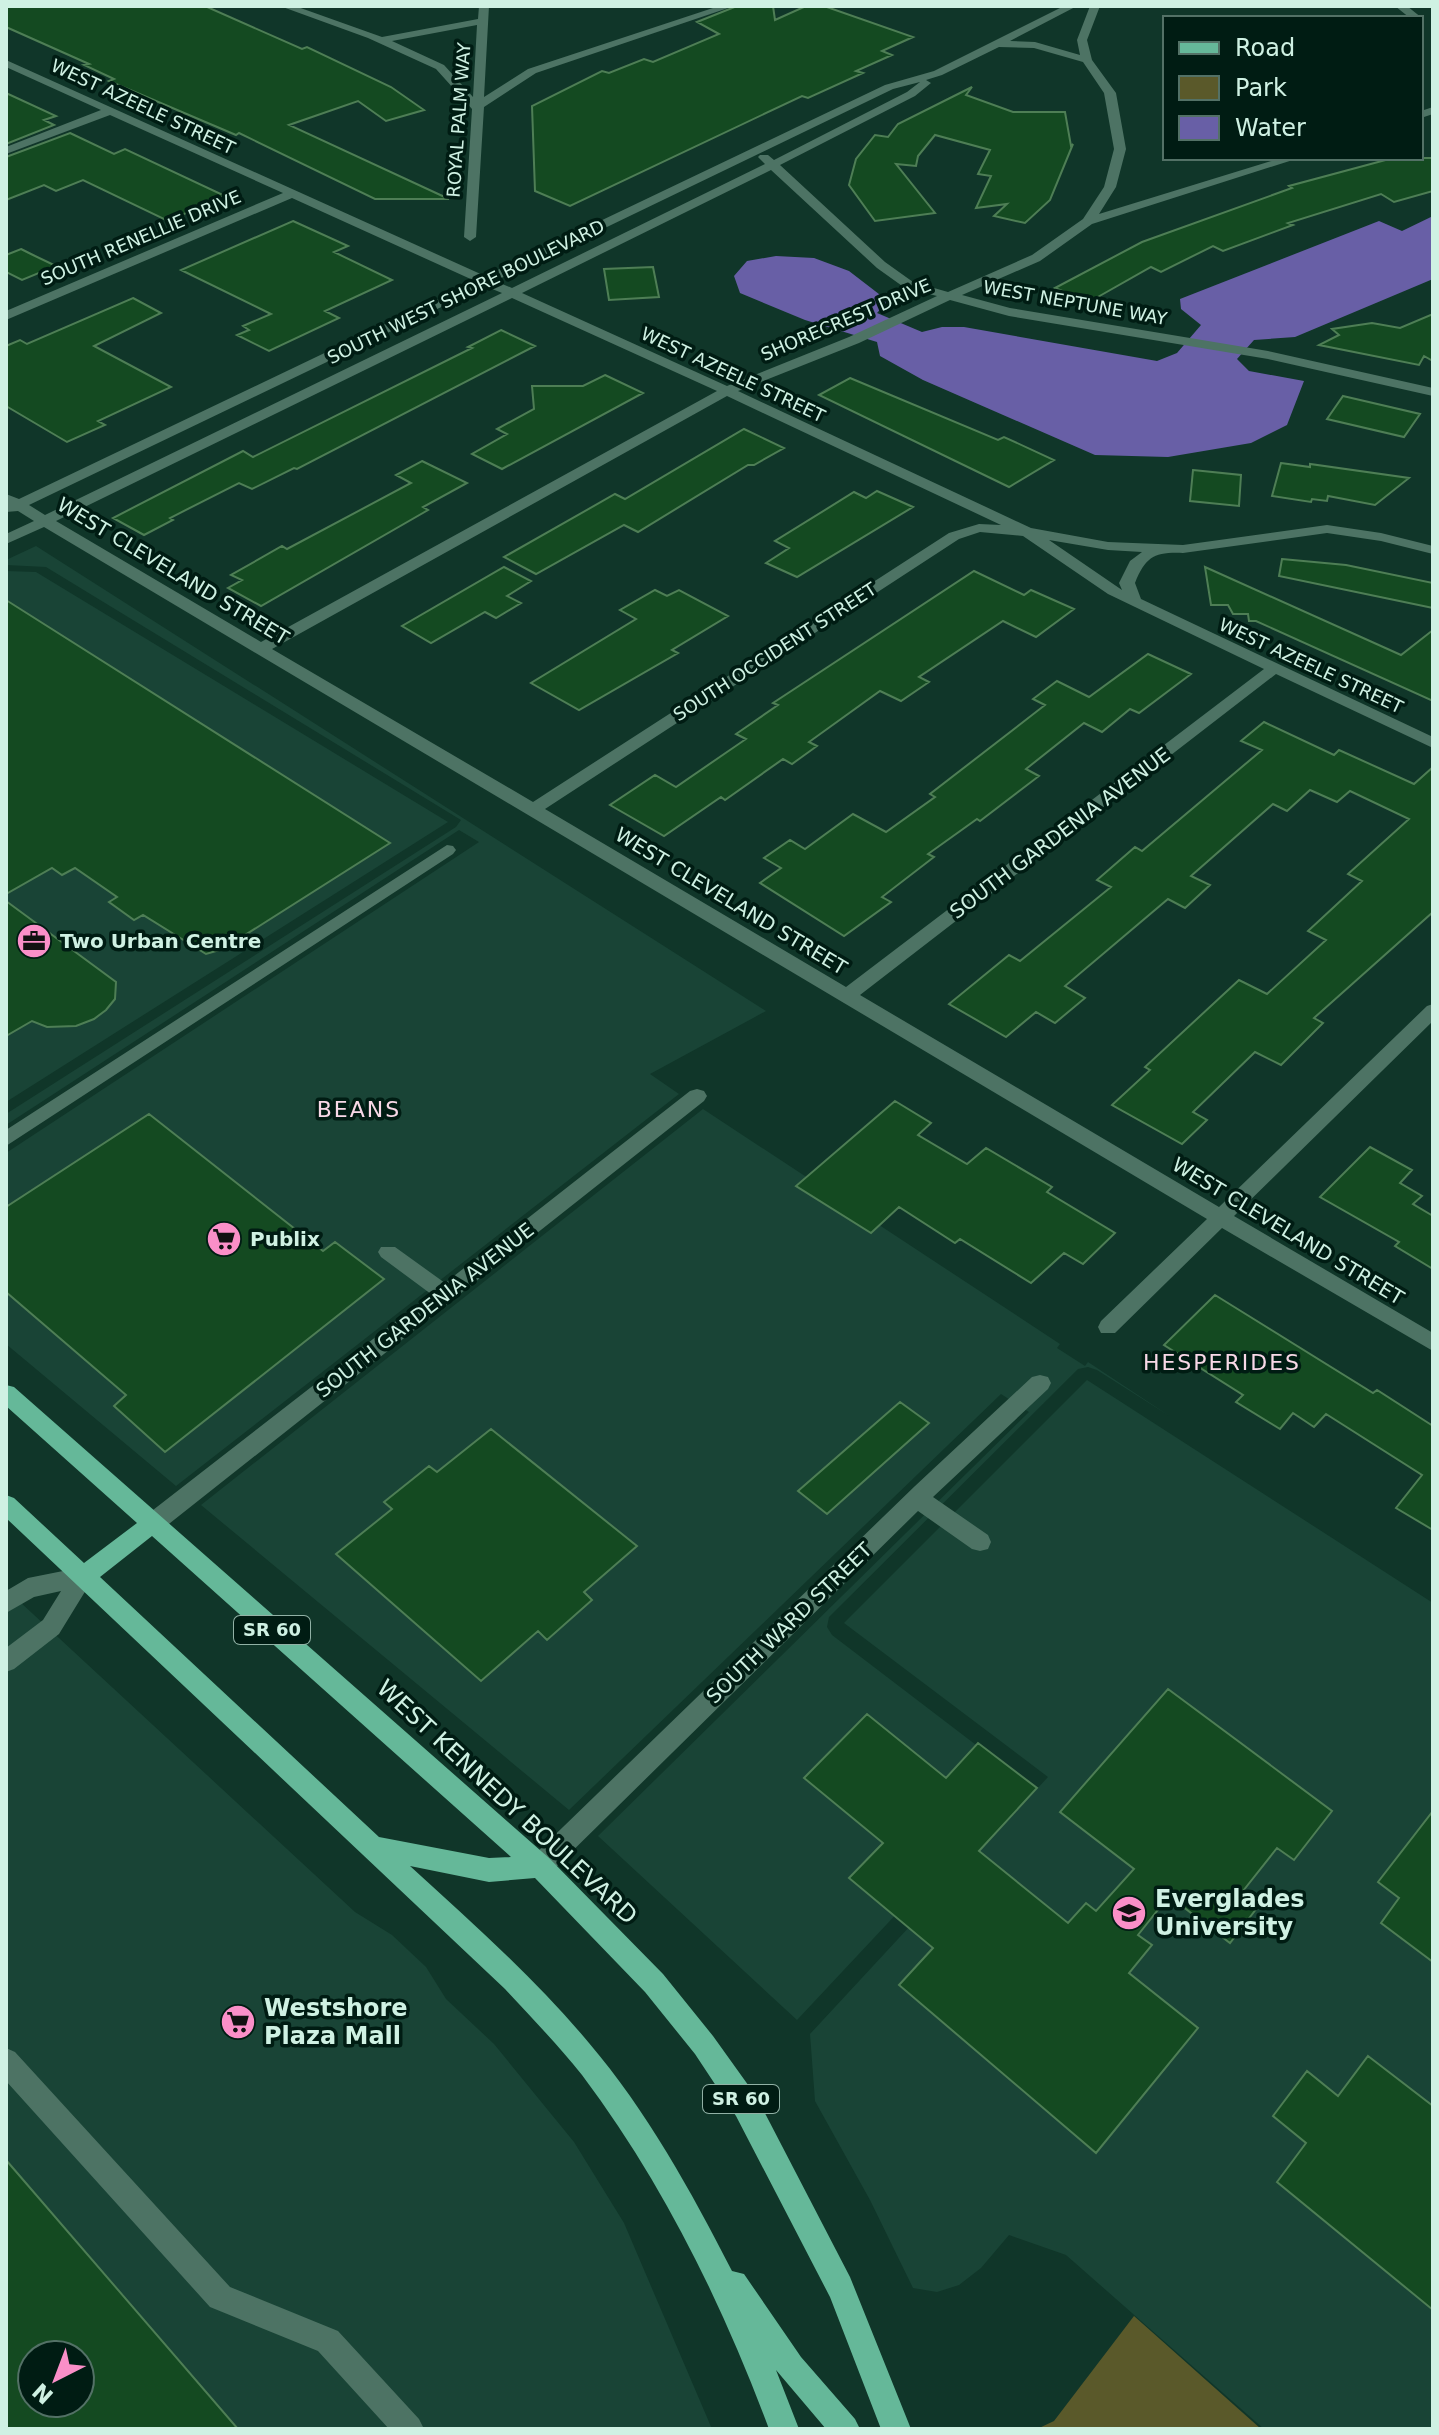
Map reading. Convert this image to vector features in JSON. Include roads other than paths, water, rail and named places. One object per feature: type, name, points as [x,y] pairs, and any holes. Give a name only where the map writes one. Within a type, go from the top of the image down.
[{"type":"main road","name":"WEST KENNEDY BOULEVARD","points":[[6,1393],[540,1866],[654,1983],[704,2045],[746,2106],[840,2287],[896,2429]]},
{"type":"main road","points":[[6,1504],[514,1980],[590,2065],[656,2160],[706,2245],[791,2367],[845,2429]]},
{"type":"main road","points":[[83,1577],[152,1524]]},
{"type":"main road","points":[[376,1848],[489,1870],[540,1866]]},
{"type":"main road","points":[[706,2245],[769,2386],[784,2429]]},
{"type":"street","points":[[285,6],[381,40],[440,67],[476,107],[532,71],[729,6]]},
{"type":"street","name":"ROYAL PALM WAY","points":[[470,237],[484,6]]},
{"type":"street","name":"SOUTH WEST SHORE BOULEVARD","points":[[10,504],[889,87],[938,73],[1072,6]]},
{"type":"street","points":[[1088,221],[1110,187],[1120,149],[1110,93],[1087,60],[1082,40],[1095,6]]},
{"type":"street","points":[[1041,10],[1054,15]]},
{"type":"street","points":[[381,40],[484,21]]},
{"type":"street","points":[[998,44],[1035,45],[1087,60]]},
{"type":"street","name":"WEST AZEELE STREET","points":[[6,63],[727,391],[1027,532],[1113,591],[1433,743]]},
{"type":"street","name":"SOUTH WEST SHORE BOULEVARD","points":[[6,540],[911,94],[938,73]]},
{"type":"street","points":[[6,151],[110,111]]},
{"type":"street","name":"WEST NEPTUNE WAY","points":[[759,150],[881,265],[909,285],[1009,312],[1268,355],[1433,392]]},
{"type":"street","name":"SHORECREST DRIVE","points":[[261,649],[727,391],[854,340],[1036,258],[1088,221],[1286,160]]},
{"type":"street","name":"SOUTH RENELLIE DRIVE","points":[[6,316],[291,194]]},
{"type":"street","name":"WEST CLEVELAND STREET","points":[[10,504],[45,521],[534,809],[1433,1343]]},
{"type":"street","name":"SOUTH OCCIDENT STREET","points":[[534,809],[954,536],[979,528],[1027,532]]},
{"type":"street","points":[[1027,532],[1108,546],[1183,549],[1327,529],[1381,537],[1433,550]]},
{"type":"street","points":[[1135,602],[1127,583],[1135,564],[1156,548]]},
{"type":"street","name":"SOUTH GARDENIA AVENUE","points":[[847,996],[1273,669]]},
{"type":"street","points":[[6,1139],[447,850]]},
{"type":"street","points":[[1108,1327],[1433,1010]]},
{"type":"street","name":"SOUTH GARDENIA AVENUE","points":[[152,1524],[697,1096]]},
{"type":"street","points":[[388,1252],[446,1294]]},
{"type":"street","name":"SOUTH WARD STREET","points":[[540,1866],[917,1498],[1040,1383]]},
{"type":"street","points":[[917,1498],[980,1542]]},
{"type":"street","points":[[6,1603],[28,1588],[83,1577]]},
{"type":"street","points":[[6,1662],[51,1627],[83,1577]]},
{"type":"street","points":[[6,2061],[220,2297],[328,2341],[409,2429]]},
{"type":"water","points":[[1433,216],[1433,279],[1295,337],[1254,340],[1237,359],[1249,371],[1304,381],[1287,425],[1251,443],[1168,457],[1095,455],[923,380],[880,356],[877,342],[805,320],[740,293],[734,276],[747,261],[776,256],[814,258],[849,271],[888,301],[877,313],[922,332],[942,327],[964,327],[1157,361],[1177,353],[1201,325],[1181,309],[1180,299],[1379,221],[1402,231]]},
{"type":"place","name":"Two Urban Centre","points":[[34,941]]},
{"type":"place","name":"Publix","points":[[224,1239]]},
{"type":"place","name":"Everglades University","points":[[1129,1913]]},
{"type":"place","name":"Westshore Plaza Mall","points":[[238,2022]]},
{"type":"district","name":"BEANS","points":[[359,1109]]},
{"type":"district","name":"HESPERIDES","points":[[1222,1362]]}]
